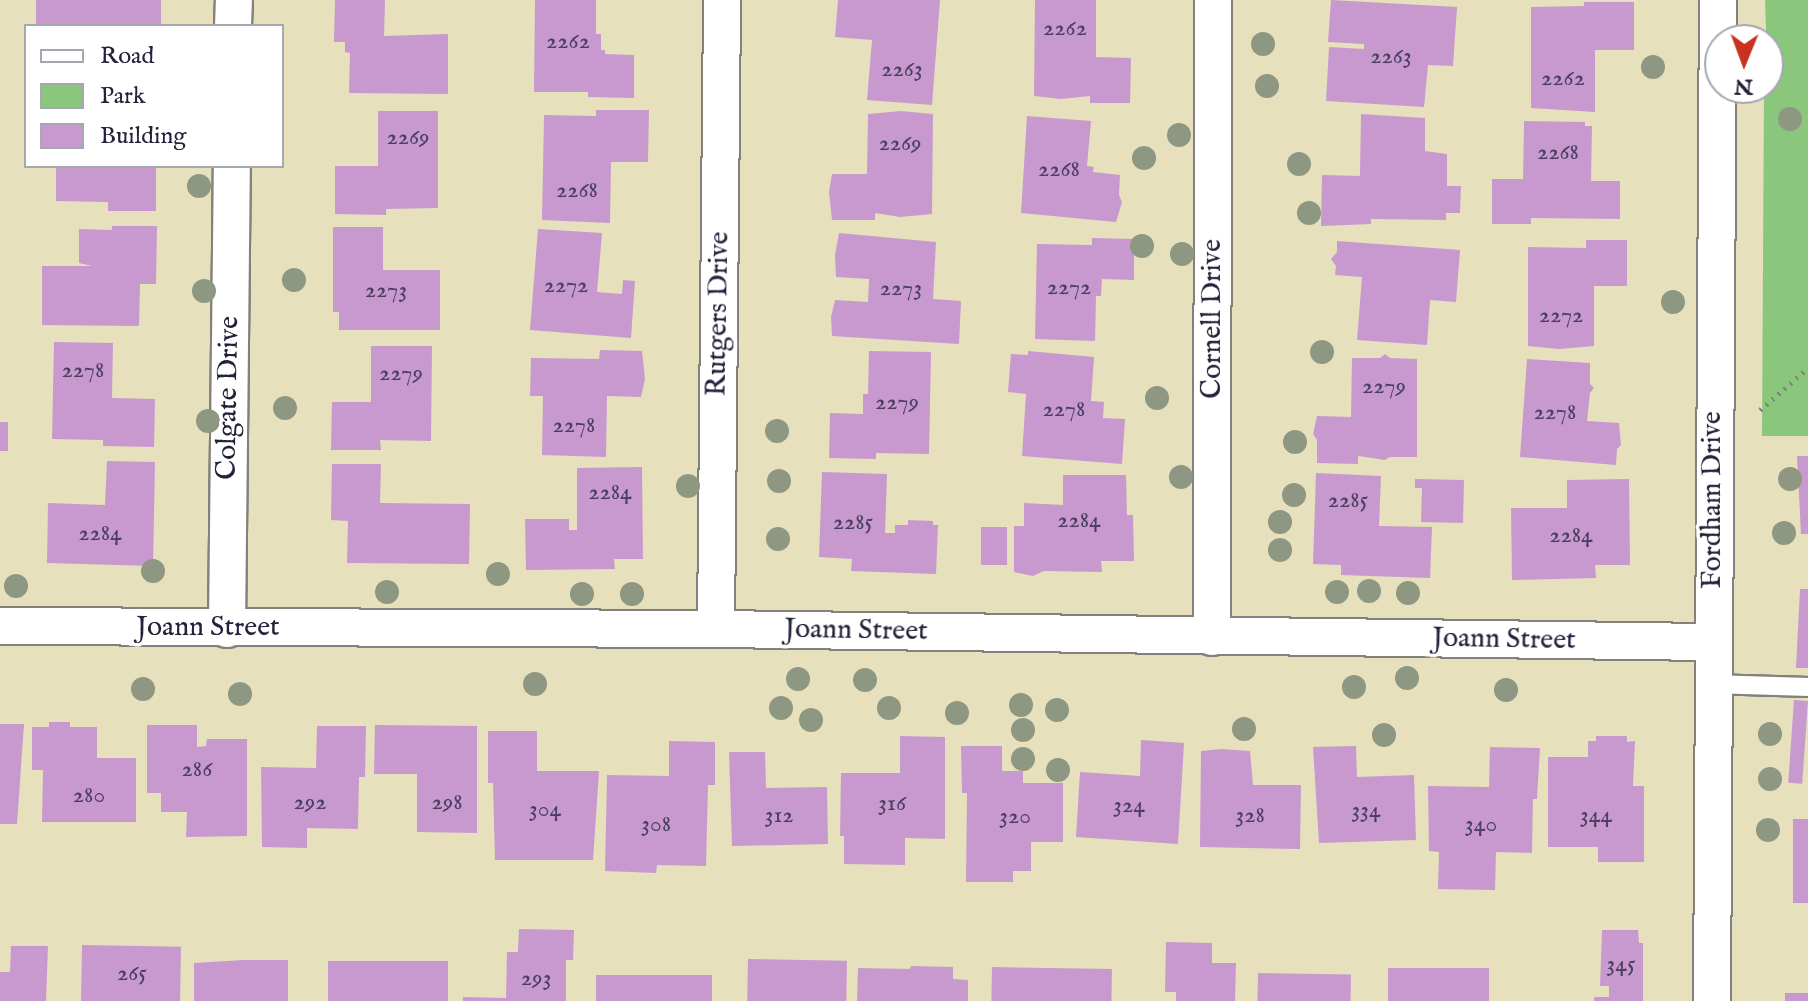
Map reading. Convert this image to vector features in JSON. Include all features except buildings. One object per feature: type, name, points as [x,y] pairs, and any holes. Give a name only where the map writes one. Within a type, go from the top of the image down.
[{"type":"street","points":[[233,24],[234,0]]},
{"type":"street","name":"Rutgers Drive","points":[[716,629],[722,0]]},
{"type":"street","name":"Cornell Drive","points":[[1212,637],[1213,0]]},
{"type":"street","name":"Fordham Drive","points":[[1712,1001],[1711,684],[1718,0]]},
{"type":"street","name":"Colgate Drive","points":[[227,629],[232,168]]},
{"type":"street","name":"Joann Street","points":[[0,626],[716,629],[1712,642]]},
{"type":"lane","points":[[1711,684],[1808,687]]},
{"type":"path","points":[[1760,410],[1808,368]]},
{"type":"green space","points":[[1765,0],[1808,0],[1808,436],[1762,436],[1764,104],[1784,104],[1784,24],[1766,24]]}]
